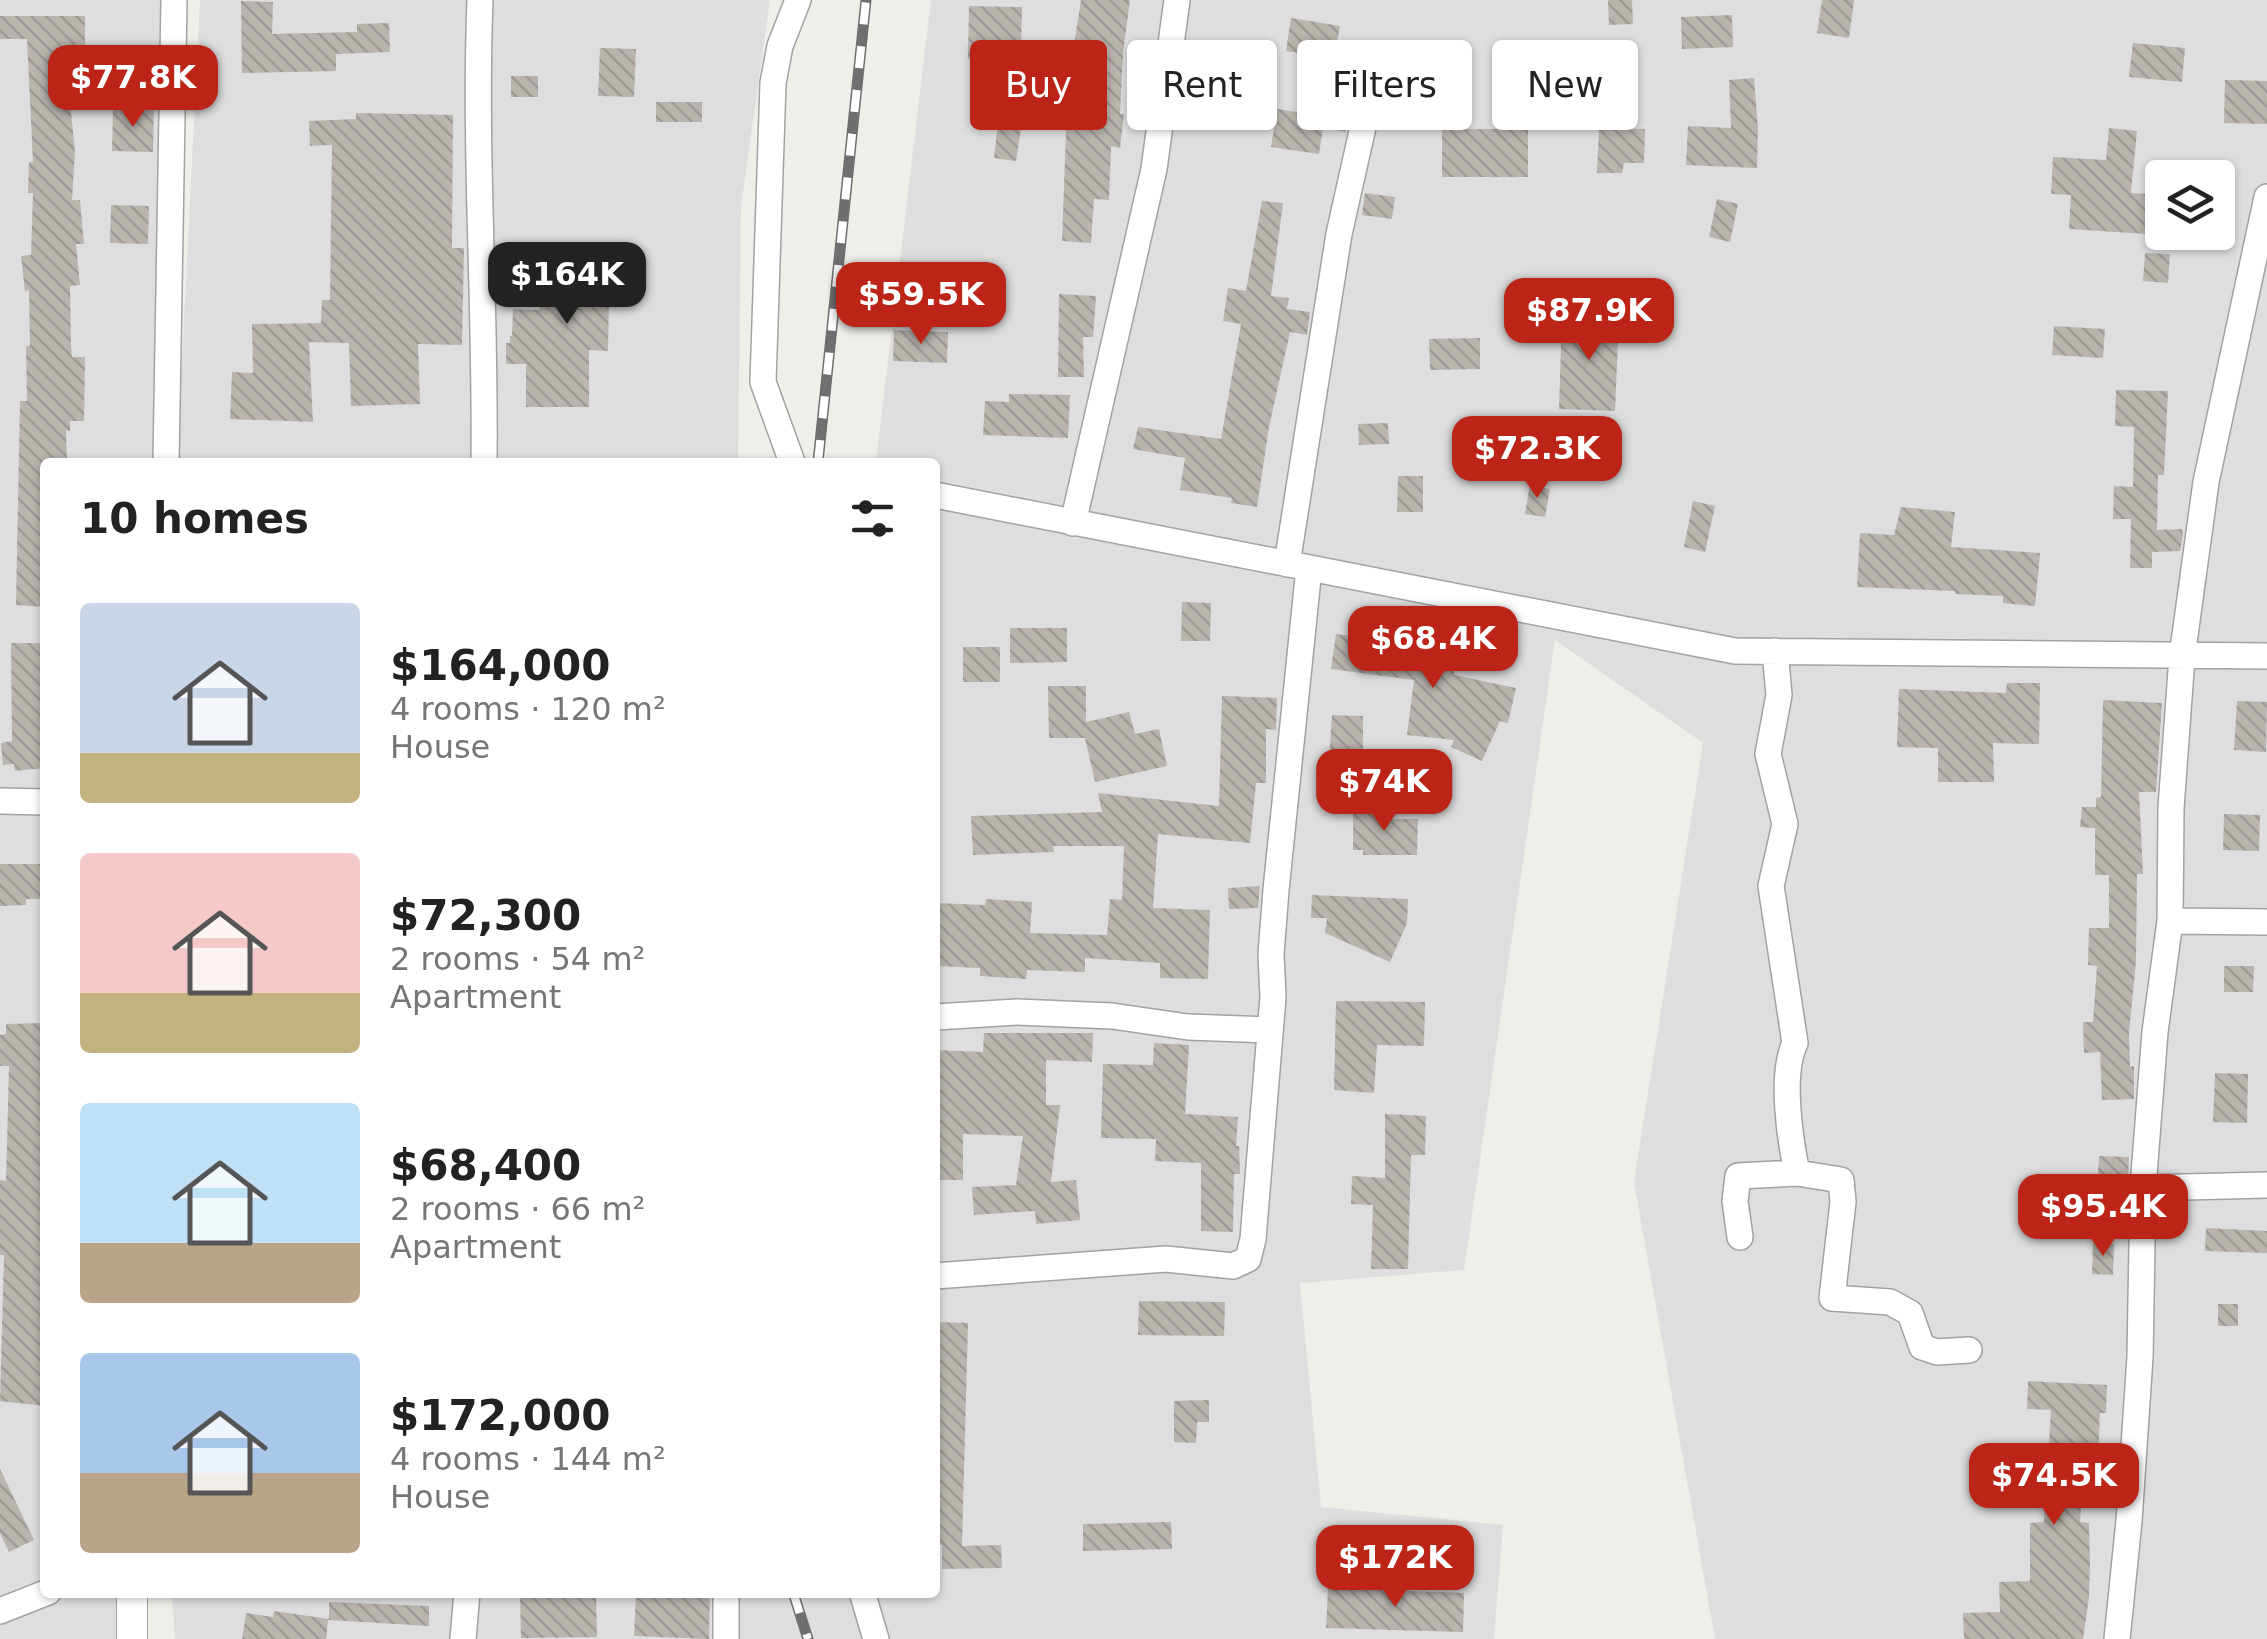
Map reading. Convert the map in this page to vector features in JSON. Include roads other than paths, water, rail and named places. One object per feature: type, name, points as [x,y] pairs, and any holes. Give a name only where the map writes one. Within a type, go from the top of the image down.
[{"type":"street","points":[[166,458],[174,0]]},
{"type":"street","points":[[480,0],[477,184],[485,337],[484,458]]},
{"type":"street","points":[[791,458],[764,382],[773,83],[780,46],[798,0]]},
{"type":"street","points":[[1074,523],[1154,169],[1177,0]]},
{"type":"street","points":[[940,1276],[1166,1258],[1232,1266],[1248,1258],[1254,1239],[1270,1030],[1298,566],[1339,234],[1361,130]]},
{"type":"street","points":[[2118,1639],[2138,1375],[2143,1188],[2155,1032],[2170,921],[2171,808],[2182,658],[2206,482],[2267,197]]},
{"type":"street","points":[[940,496],[1735,650],[2267,656]]},
{"type":"street","points":[[1775,652],[1780,695],[1768,754],[1784,824],[1772,886],[1795,1043],[1788,1058],[1797,1174]]},
{"type":"street","points":[[0,801],[40,802]]},
{"type":"street","points":[[2170,921],[2267,922]]},
{"type":"street","points":[[940,1016],[1017,1012],[1112,1016],[1188,1028],[1270,1030]]},
{"type":"street","points":[[1740,1236],[1735,1201],[1738,1176],[1797,1174],[1842,1180],[1832,1298],[1890,1302],[1910,1313],[1922,1347],[1936,1352],[1969,1350]]},
{"type":"street","points":[[2143,1188],[2267,1185]]},
{"type":"street","points":[[0,1612],[40,1595]]},
{"type":"street","points":[[132,1598],[132,1639]]},
{"type":"street","points":[[463,1639],[466,1598]]},
{"type":"street","points":[[726,1598],[726,1639]]},
{"type":"street","points":[[864,1598],[876,1639]]},
{"type":"railway","points":[[818,458],[866,0]]},
{"type":"railway","points":[[795,1598],[808,1639]]}]
